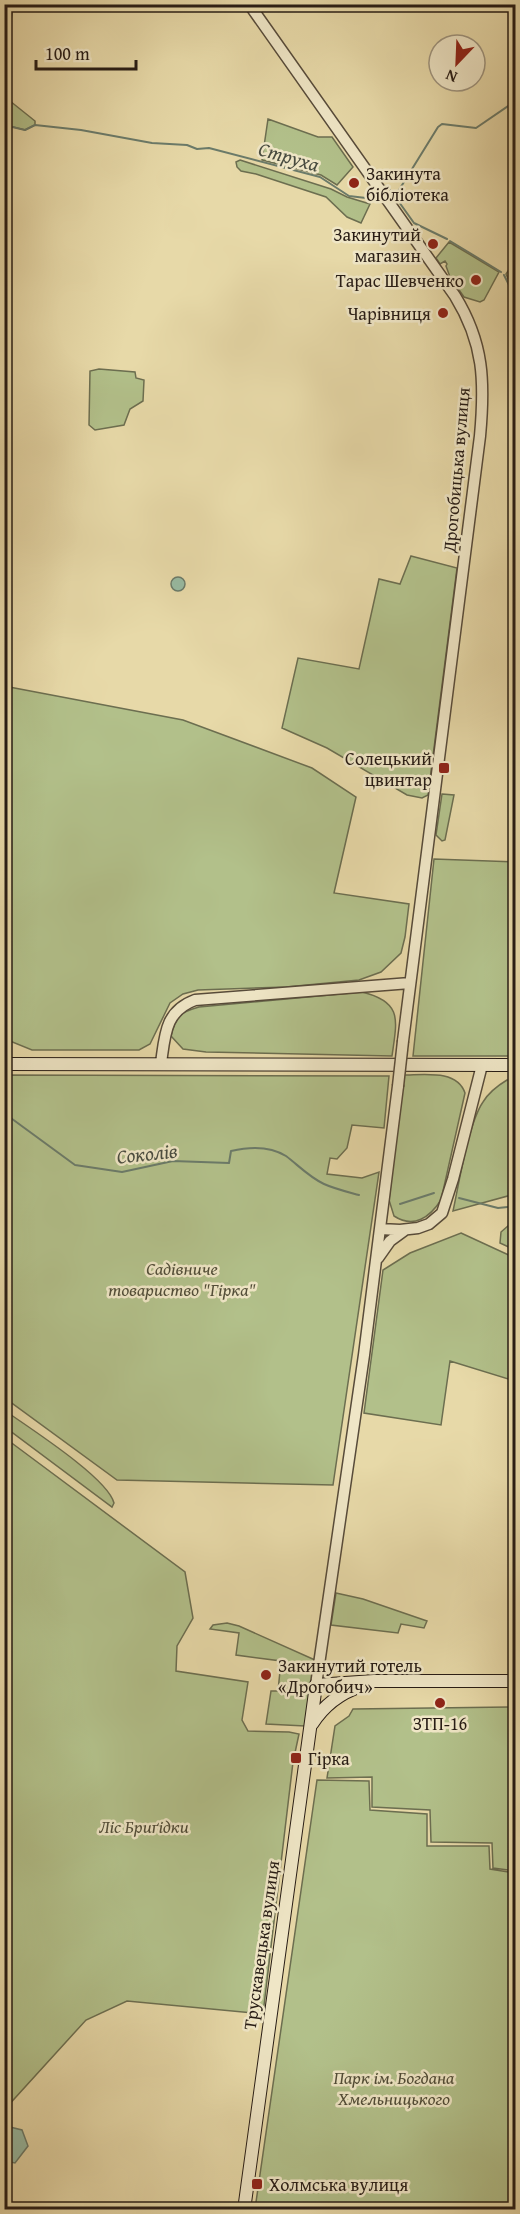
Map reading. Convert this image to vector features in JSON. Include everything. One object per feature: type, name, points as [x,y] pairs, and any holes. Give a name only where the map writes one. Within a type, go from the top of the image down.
[{"type":"main road","points":[[4,1064],[516,1065]]},
{"type":"main road","points":[[316,1685],[374,1682],[516,1681]]},
{"type":"main road","points":[[309,1730],[322,1710],[332,1701],[343,1693],[374,1682]]},
{"type":"main road","name":"Трускавецька вулиця","points":[[244,2210],[316,1685]]},
{"type":"street","name":"Дрогобицька вулиця","points":[[249,4],[465,312],[475,335],[481,374],[482,416],[475,480],[398,1086]]},
{"type":"street","points":[[161,1063],[164,1038],[171,1017],[182,1005],[195,1000],[410,983]]},
{"type":"street","points":[[380,1229],[405,1230],[429,1224],[442,1213],[482,1065]]},
{"type":"street","name":"Трускавецька вулиця","points":[[316,1685],[355,1414],[398,1086]]},
{"type":"street","points":[[375,1267],[380,1254],[390,1241],[405,1230]]},
{"type":"green space","points":[[5,4],[13,5],[5,51]]},
{"type":"green space","points":[[5,97],[35,121],[35,125],[25,130],[5,125]]},
{"type":"green space","points":[[268,119],[318,137],[332,137],[353,167],[337,185],[321,175],[262,160]]},
{"type":"green space","points":[[240,160],[370,204],[361,223],[347,217],[326,197],[241,171],[236,162]]},
{"type":"green space","points":[[449,242],[499,272],[484,300],[480,302],[464,297],[450,277],[445,261],[440,264],[436,258]]},
{"type":"green space","points":[[515,260],[515,294],[506,274]]},
{"type":"green space","points":[[99,369],[135,372],[136,378],[144,380],[143,401],[130,409],[124,425],[95,430],[89,425],[90,371]]},
{"type":"green space","points":[[411,556],[457,568],[428,795],[422,798],[407,795],[327,748],[282,728],[298,658],[359,669],[379,579],[400,584]]},
{"type":"green space","points":[[4,686],[183,720],[312,768],[356,797],[334,893],[409,904],[401,953],[381,972],[359,980],[286,987],[198,990],[183,994],[170,1003],[150,1044],[139,1050],[32,1050],[5,1039]]},
{"type":"green space","points":[[442,794],[454,795],[445,840],[442,841],[436,835]]},
{"type":"green space","points":[[434,859],[515,862],[515,1056],[413,1056]]},
{"type":"green space","points":[[362,992],[385,1001],[391,1007],[396,1023],[392,1056],[206,1052],[183,1049],[171,1036],[179,1016],[199,1007]]},
{"type":"green space","points":[[429,1074],[447,1077],[461,1085],[465,1093],[441,1200],[432,1212],[415,1221],[401,1220],[394,1216],[389,1200],[403,1075]]},
{"type":"green space","name":"Садівниче товариство \"Гірка\"","points":[[5,1075],[389,1076],[384,1128],[352,1125],[347,1148],[337,1159],[330,1158],[327,1174],[362,1178],[379,1172],[333,1485],[117,1480],[5,1398]]},
{"type":"green space","points":[[507,1080],[515,1080],[515,1194],[453,1211],[468,1139],[478,1112],[485,1098]]},
{"type":"green space","points":[[509,1225],[515,1227],[515,1250],[500,1243],[501,1232]]},
{"type":"green space","points":[[461,1233],[515,1258],[515,1381],[450,1361],[441,1425],[364,1413],[383,1270],[410,1253]]},
{"type":"green space","points":[[4,1410],[98,1480],[109,1493],[114,1503],[112,1507],[5,1427]]},
{"type":"green space","name":"Ліс Бриґідки","points":[[5,1438],[185,1572],[193,1618],[177,1646],[176,1671],[248,1682],[242,1720],[248,1731],[299,1734],[293,1762],[263,2014],[127,2001],[86,2020],[5,2109]]},
{"type":"green space","points":[[336,1593],[363,1599],[427,1621],[424,1628],[401,1624],[398,1633],[331,1625]]},
{"type":"green space","points":[[227,1623],[239,1626],[315,1660],[305,1726],[266,1724],[271,1691],[278,1691],[281,1661],[236,1655],[239,1633],[210,1629],[213,1625]]},
{"type":"green space","points":[[515,1707],[515,1871],[493,1868],[492,1843],[431,1842],[430,1810],[372,1807],[372,1777],[327,1778],[335,1726],[349,1716],[353,1709]]},
{"type":"green space","name":"Парк ім. Богдана Хмельницького","points":[[317,1780],[369,1781],[370,1810],[427,1814],[427,1846],[489,1846],[490,1869],[515,1873],[516,2145],[509,2153],[515,2187],[514,2209],[255,2209]]},
{"type":"shaded area","points":[[175,577],[181,577],[185,584],[181,591],[175,591],[171,587],[171,581]]},
{"type":"shaded area","points":[[10,2127],[22,2130],[28,2146],[15,2163],[5,2161],[5,2130]]},
{"type":"waterway","name":"Струха","points":[[382,186],[387,187],[394,195],[399,190],[442,124],[476,128],[514,102]]},
{"type":"waterway","name":"Струха","points":[[4,125],[25,130],[35,125],[81,130],[152,143],[187,145],[197,149],[209,148],[320,177],[349,196],[366,198],[377,190]]},
{"type":"waterway","points":[[394,195],[414,223],[447,239]]},
{"type":"waterway","points":[[450,241],[501,272]]},
{"type":"waterway","points":[[504,275],[516,299]]},
{"type":"waterway","points":[[516,350],[514,357],[516,361]]},
{"type":"waterway","name":"Соколів","points":[[4,1113],[75,1165],[122,1172],[173,1161],[229,1163],[231,1151],[266,1149],[286,1156],[324,1184],[359,1195]]},
{"type":"waterway","name":"Соколів","points":[[400,1204],[434,1193]]},
{"type":"waterway","name":"Соколів","points":[[459,1198],[498,1208],[516,1206]]},
{"type":"place","name":"Закинута бібліотека","points":[[354,183]]},
{"type":"place","name":"Закинутий магазин","points":[[433,244]]},
{"type":"place","name":"Тарас Шевченко","points":[[476,280]]},
{"type":"place","name":"Чарівниця","points":[[443,313]]},
{"type":"place","name":"Солецький цвинтар","points":[[444,768]]},
{"type":"place","name":"Закинутий готель «Дрогобич»","points":[[266,1675]]},
{"type":"place","name":"ЗТП-16","points":[[440,1703]]},
{"type":"place","name":"Гірка","points":[[296,1758]]},
{"type":"place","name":"Холмська вулиця","points":[[257,2184]]}]
